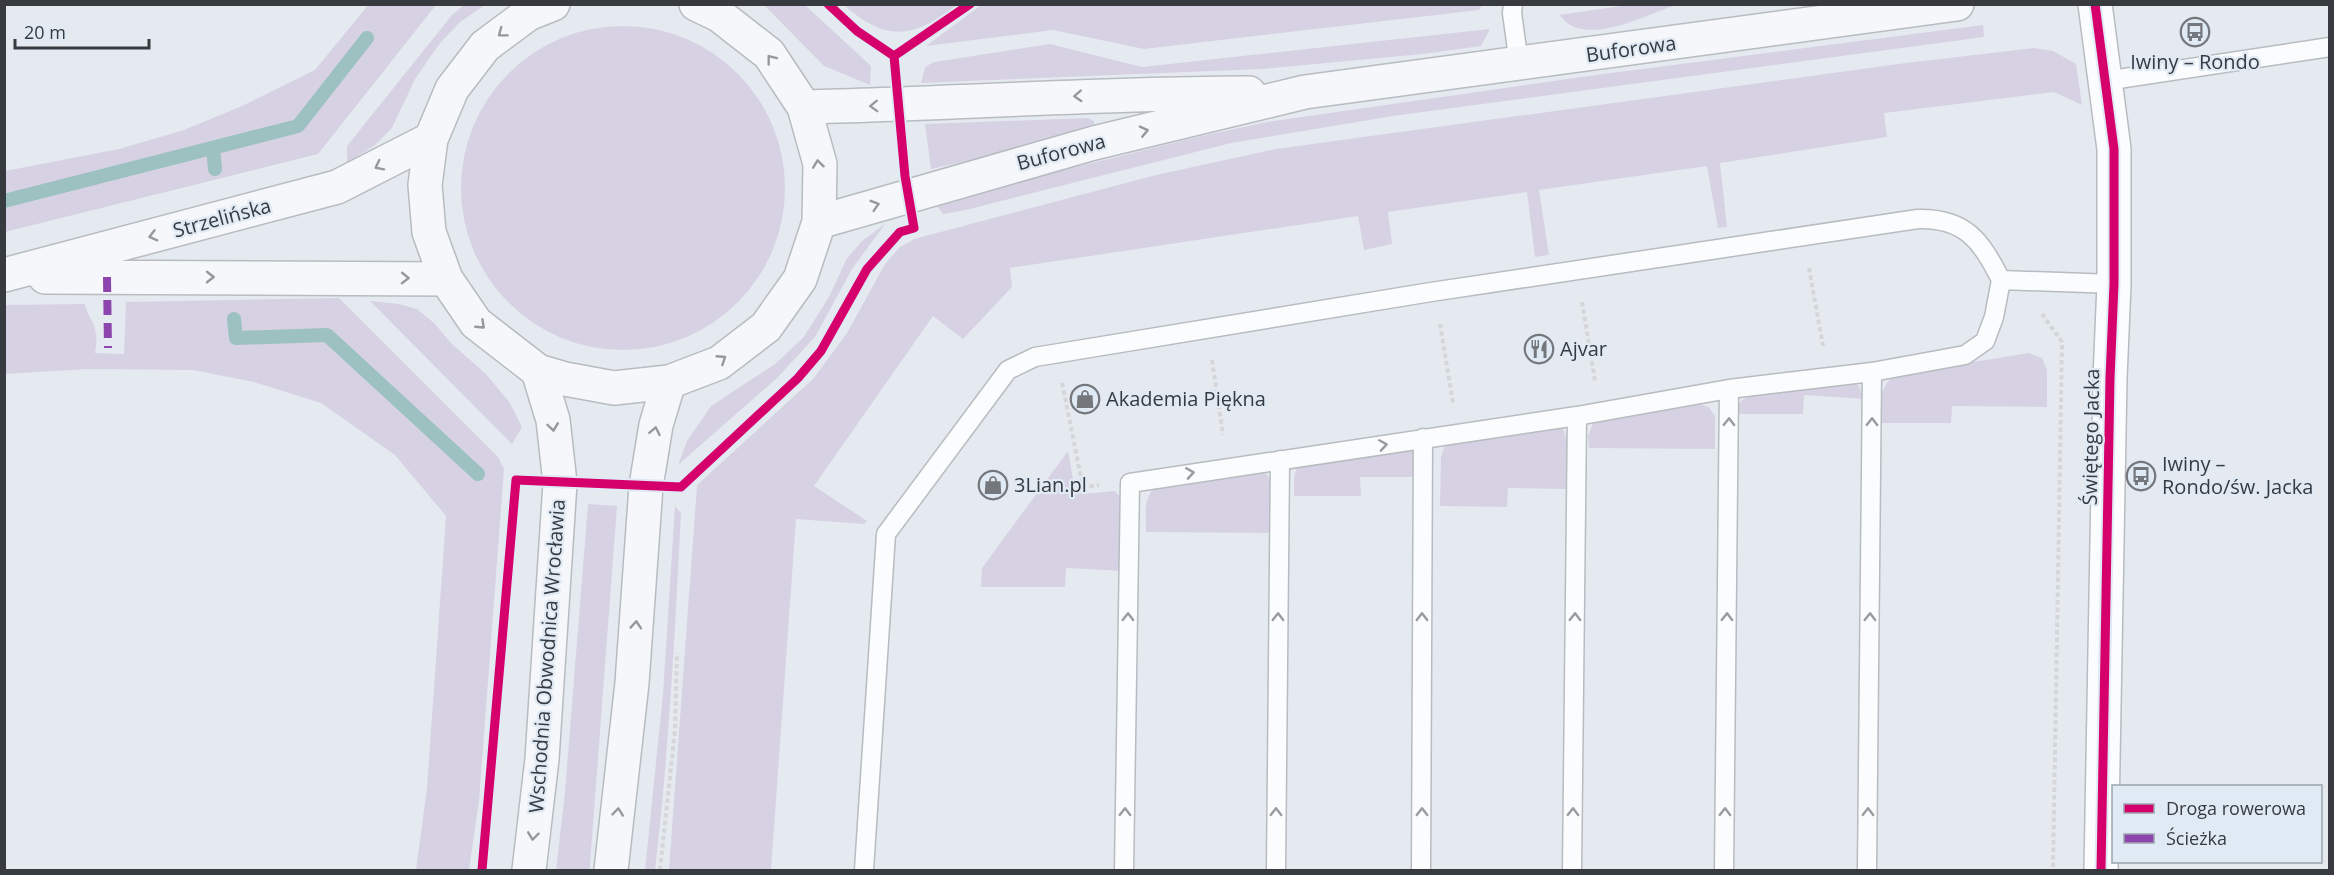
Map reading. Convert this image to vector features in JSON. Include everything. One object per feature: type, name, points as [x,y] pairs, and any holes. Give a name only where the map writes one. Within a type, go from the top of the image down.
[{"type":"main road","points":[[537,8],[485,46],[452,89],[431,139],[425,185],[429,232],[446,279],[476,323],[538,371],[565,379],[614,388],[669,382],[719,363],[766,327],[800,279],[819,222],[820,164],[804,107],[769,54],[719,15],[696,4]]},
{"type":"main road","name":"Buforowa","points":[[819,222],[1094,142],[1305,92],[1957,4]]},
{"type":"main road","name":"Buforowa","points":[[804,107],[1150,93],[1305,92]]},
{"type":"main road","name":"Strzelińska","points":[[4,276],[337,187],[431,139]]},
{"type":"main road","name":"Strzelińska","points":[[4,276],[446,279]]},
{"type":"main road","name":"Wschodnia Obwodnica Wrocławia","points":[[529,870],[542,759],[560,483],[553,420],[538,371]]},
{"type":"main road","points":[[611,870],[632,683],[646,486],[656,425],[669,382]]},
{"type":"street","name":"Świętego Jacka","points":[[2095,4],[2114,149],[2114,284],[2110,378],[2101,870]]},
{"type":"lane","points":[[1513,4],[1519,64]]},
{"type":"lane","points":[[2105,81],[2330,47]]},
{"type":"lane","points":[[864,870],[886,534],[1008,370],[1035,357],[1046,355],[1419,294],[1918,219],[1935,219],[1952,223],[1985,248],[2001,279],[1994,318],[1985,341],[1965,356],[1872,372],[1729,389],[1577,416],[1130,483],[1124,870]]},
{"type":"lane","points":[[2001,279],[2114,284]]},
{"type":"lane","points":[[1867,870],[1872,372]]},
{"type":"lane","points":[[1724,870],[1729,389]]},
{"type":"lane","points":[[1572,870],[1577,416]]},
{"type":"lane","points":[[1421,870],[1423,438]]},
{"type":"lane","points":[[1276,870],[1280,460]]},
{"type":"path","points":[[1809,267],[1828,377]]},
{"type":"path","points":[[1582,302],[1600,412]]},
{"type":"path","points":[[1440,324],[1458,433]]},
{"type":"path","points":[[1212,359],[1228,468]]},
{"type":"path","points":[[1062,383],[1083,487],[1130,483]]},
{"type":"shaded area","points":[[369,4],[436,5],[318,154],[5,232],[5,171],[119,149],[184,130],[242,106],[315,70]]},
{"type":"shaded area","points":[[1635,4],[1676,5],[1623,24],[1595,30],[1570,25],[1559,15]]},
{"type":"shaded area","points":[[464,5],[485,5],[460,22],[440,43],[415,79],[392,128],[375,145],[347,163],[347,146],[452,15]]},
{"type":"shaded area","points":[[764,5],[805,5],[871,66],[870,85],[824,66]]},
{"type":"shaded area","points":[[844,5],[959,5],[928,24],[901,32],[888,31],[874,26]]},
{"type":"shaded area","points":[[1482,5],[1479,10],[1144,49],[1053,30],[926,46],[980,6]]},
{"type":"shaded area","points":[[1983,25],[1984,37],[1393,116],[1231,143],[943,214],[934,202],[1267,122],[1588,76]]},
{"type":"shaded area","points":[[623,26],[655,29],[699,45],[726,63],[748,85],[766,112],[778,141],[785,188],[782,220],[766,264],[748,291],[726,313],[699,331],[670,343],[623,350],[591,347],[547,331],[520,313],[498,291],[480,264],[468,235],[461,188],[464,156],[480,112],[498,85],[520,63],[547,45],[576,33]]},
{"type":"shaded area","points":[[1490,29],[1481,46],[1423,54],[1261,69],[921,83],[925,67],[934,62],[1050,44],[1142,67]]},
{"type":"shaded area","points":[[2034,48],[2053,51],[2076,64],[2082,105],[2054,92],[1884,113],[1887,137],[1720,163],[1727,227],[1718,228],[1707,166],[1539,190],[1549,255],[1535,257],[1527,192],[1388,212],[1392,244],[1364,250],[1358,216],[1010,268],[1012,287],[963,339],[933,316],[814,486],[867,521],[864,524],[796,519],[771,870],[669,870],[697,485],[813,379],[847,333],[885,264],[899,248],[914,239],[1156,175],[1276,149],[1906,63]]},
{"type":"shaded area","points":[[1088,118],[1094,121],[1091,132],[931,169],[925,124]]},
{"type":"shaded area","points":[[886,223],[852,269],[815,337],[777,378],[678,465],[687,441],[711,406],[775,364],[803,338],[829,297],[846,260],[861,242]]},
{"type":"shaded area","points":[[339,298],[498,457],[504,469],[479,801],[469,870],[416,870],[427,788],[446,516],[395,455],[321,403],[254,382],[193,370],[88,369],[5,374],[5,305],[85,304],[95,330],[95,353],[124,354],[126,302]]},
{"type":"shaded area","points":[[370,301],[399,304],[417,309],[486,374],[510,403],[522,427],[512,444]]},
{"type":"shaded area","points":[[2029,353],[2042,358],[2047,370],[2047,407],[1952,406],[1951,423],[1882,423],[1884,389],[1892,378],[1899,374]]},
{"type":"shaded area","points":[[1843,382],[1858,385],[1865,399],[1804,395],[1803,414],[1736,414],[1740,403],[1750,395]]},
{"type":"shaded area","points":[[1696,403],[1709,407],[1715,416],[1715,449],[1589,448],[1588,436],[1593,423],[1604,417]]},
{"type":"shaded area","points":[[1556,424],[1563,428],[1567,441],[1567,489],[1508,488],[1507,507],[1440,506],[1441,457],[1445,445],[1457,438]]},
{"type":"shaded area","points":[[1402,446],[1414,450],[1419,477],[1360,477],[1361,496],[1294,496],[1294,477],[1298,465]]},
{"type":"shaded area","points":[[1068,451],[1075,491],[1082,494],[1115,491],[1126,504],[1126,571],[1066,568],[1065,587],[981,587],[982,568]]},
{"type":"shaded area","points":[[1265,472],[1273,483],[1273,533],[1146,532],[1146,504],[1155,487],[1161,482]]},
{"type":"shaded area","points":[[588,504],[617,506],[590,865],[589,870],[556,870],[565,792]]},
{"type":"shaded area","points":[[675,506],[681,513],[664,781],[655,870],[645,870],[663,694]]},
{"type":"waterway","points":[[4,201],[298,126],[367,38]]},
{"type":"waterway","points":[[213,148],[215,169]]},
{"type":"waterway","points":[[234,319],[236,338],[327,335],[478,474]]},
{"type":"marked path","points":[[107,277],[108,348]]},
{"type":"cycle path","points":[[828,4],[857,31],[894,56]]},
{"type":"cycle path","points":[[894,56],[970,4]]},
{"type":"cycle path","points":[[2095,4],[2114,149],[2114,284],[2110,378],[2101,870]]},
{"type":"cycle path","points":[[482,870],[516,480],[681,487],[798,378],[821,351],[867,269],[900,232],[914,228],[905,176],[894,56]]},
{"type":"place","name":"Iwiny – Rondo","points":[[2195,32]]},
{"type":"place","name":"Ajvar","points":[[1539,349]]},
{"type":"place","name":"Akademia Piękna","points":[[1085,399]]},
{"type":"place","name":"Iwiny – Rondo/św. Jacka","points":[[2141,476]]},
{"type":"place","name":"3Lian.pl","points":[[993,485]]}]
